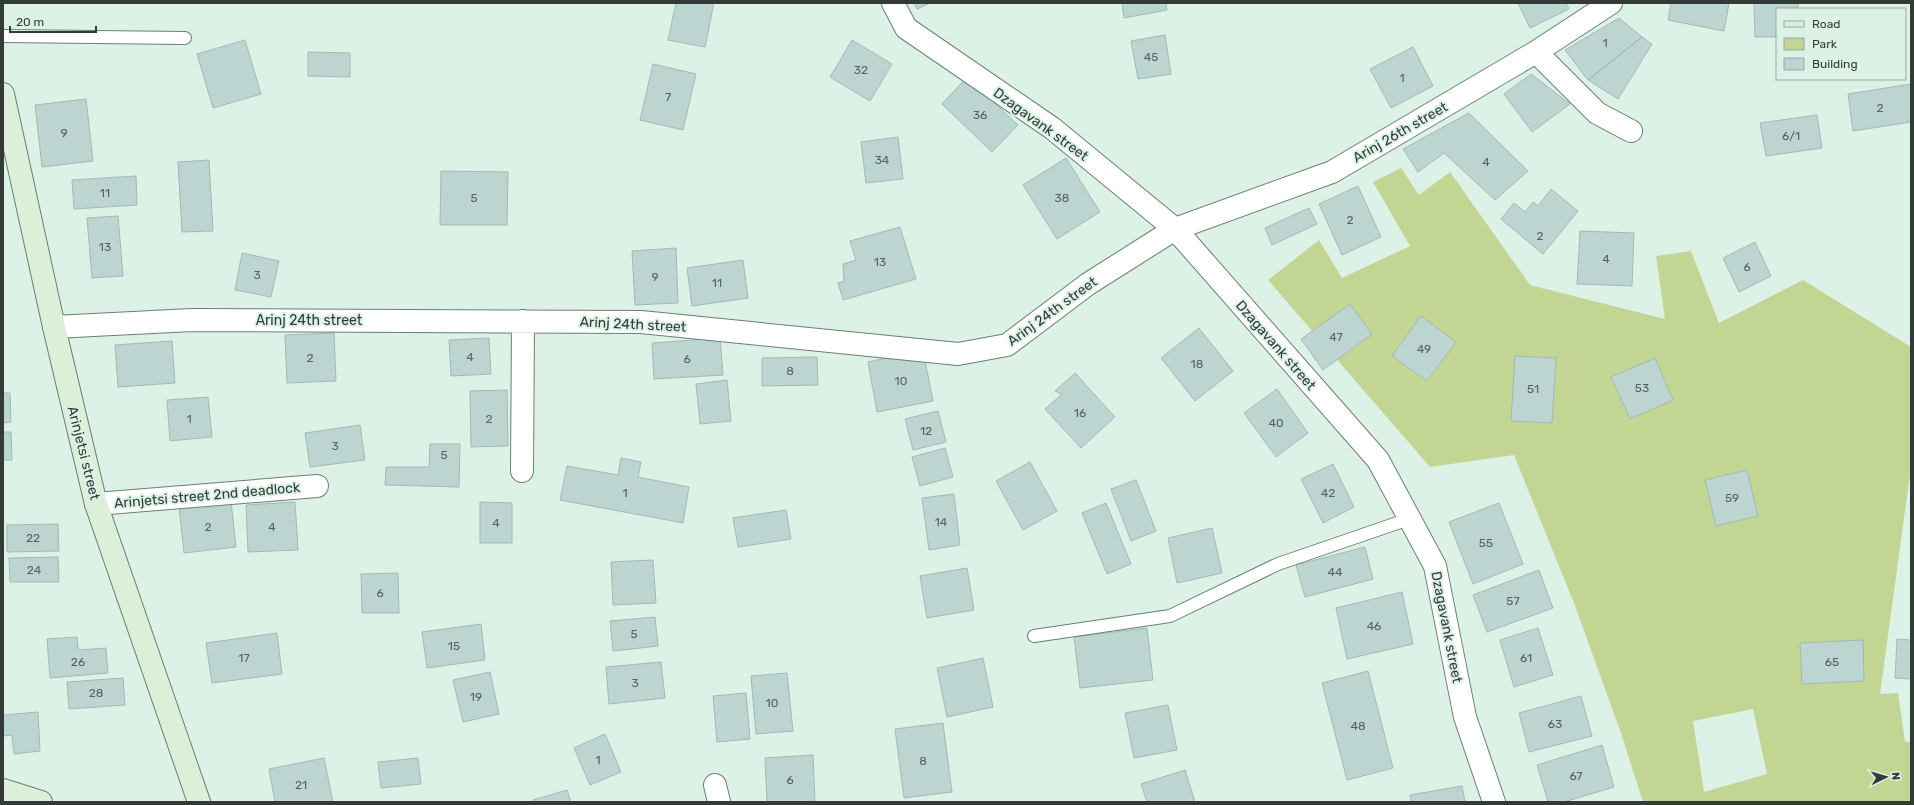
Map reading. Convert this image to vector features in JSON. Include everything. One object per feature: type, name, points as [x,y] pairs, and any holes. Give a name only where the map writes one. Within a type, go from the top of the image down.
[{"type":"street","name":"Dzagavank street","points":[[893,3],[906,28],[1052,128],[1175,229],[1378,460],[1435,566],[1465,717],[1494,802]]},
{"type":"street","name":"Arinj 26th street","points":[[1175,229],[1332,172],[1536,52],[1611,3]]},
{"type":"street","points":[[1536,52],[1598,113],[1631,131]]},
{"type":"street","name":"Arinjetsi street","points":[[3,94],[54,327],[96,504],[199,802]]},
{"type":"street","name":"Arinj 24th street","points":[[54,327],[192,320],[641,322],[958,354],[1007,345],[1088,284],[1175,229]]},
{"type":"street","points":[[522,471],[523,322]]},
{"type":"street","name":"Arinjetsi street 2nd deadlock","points":[[96,504],[318,486]]},
{"type":"street","points":[[3,790],[41,802]]},
{"type":"lane","points":[[3,36],[185,38]]},
{"type":"lane","points":[[1034,636],[1170,616],[1278,564],[1409,518]]},
{"type":"green space","points":[[1401,168],[1419,195],[1450,172],[1530,285],[1665,319],[1656,256],[1691,251],[1719,323],[1803,280],[1911,347],[1911,467],[1880,694],[1898,693],[1905,742],[1911,742],[1911,802],[1643,802],[1621,733],[1574,603],[1514,455],[1430,467],[1268,280],[1319,240],[1342,278],[1410,246],[1373,182]],"holes":[[[1753,709],[1767,774],[1704,792],[1693,721]]]},
{"type":"building","points":[[676,3],[714,3],[705,47],[668,40]]},
{"type":"building","points":[[914,3],[930,3],[917,9]]},
{"type":"building","points":[[1122,3],[1166,3],[1167,10],[1124,18]]},
{"type":"building","points":[[1518,3],[1566,3],[1569,9],[1530,28]]},
{"type":"building","points":[[1671,3],[1729,3],[1724,31],[1668,20]]},
{"type":"building","points":[[1754,3],[1798,3],[1798,8],[1776,8],[1776,37],[1755,37]]},
{"type":"building","points":[[1619,18],[1642,37],[1588,80],[1565,50]]},
{"type":"building","points":[[1165,35],[1171,74],[1138,79],[1131,41]]},
{"type":"building","points":[[1642,37],[1652,44],[1618,99],[1588,80]]},
{"type":"building","points":[[245,40],[261,94],[213,108],[197,54]]},
{"type":"building","points":[[852,40],[892,64],[870,101],[830,77]]},
{"type":"building","points":[[1413,47],[1433,86],[1391,108],[1370,69]]},
{"type":"building","points":[[308,52],[350,53],[350,77],[308,76]]},
{"type":"building","points":[[653,64],[696,74],[683,130],[640,120]]},
{"type":"building","points":[[1531,74],[1570,104],[1532,132],[1504,94]]},
{"type":"building","points":[[967,77],[1018,125],[992,152],[942,104]]},
{"type":"building","points":[[1911,84],[1911,122],[1853,131],[1848,94]]},
{"type":"building","points":[[86,99],[93,161],[42,167],[35,105]]},
{"type":"building","points":[[1469,113],[1528,171],[1495,200],[1444,153],[1418,172],[1403,149]]},
{"type":"building","points":[[1817,115],[1822,148],[1766,156],[1760,123]]},
{"type":"building","points":[[898,137],[903,179],[866,183],[861,142]]},
{"type":"building","points":[[1066,158],[1100,212],[1057,239],[1023,185]]},
{"type":"building","points":[[209,160],[213,231],[182,232],[178,162]]},
{"type":"building","points":[[441,171],[508,172],[507,225],[440,225]]},
{"type":"building","points":[[136,176],[137,205],[74,209],[72,180]]},
{"type":"building","points":[[1358,186],[1381,237],[1342,255],[1319,204]]},
{"type":"building","points":[[1551,189],[1578,211],[1543,254],[1501,219],[1514,203],[1525,212],[1533,202],[1538,206]]},
{"type":"building","points":[[1309,208],[1317,224],[1272,245],[1265,228]]},
{"type":"building","points":[[118,216],[123,276],[92,278],[87,218]]},
{"type":"building","points":[[900,227],[916,279],[843,300],[838,283],[844,281],[843,264],[856,260],[850,241]]},
{"type":"building","points":[[1580,231],[1634,233],[1632,286],[1577,284]]},
{"type":"building","points":[[1755,242],[1771,276],[1739,292],[1723,258]]},
{"type":"building","points":[[676,248],[678,303],[635,305],[632,251]]},
{"type":"building","points":[[242,253],[279,261],[271,297],[235,290]]},
{"type":"building","points":[[743,260],[748,298],[692,306],[687,268]]},
{"type":"building","points":[[1350,304],[1372,334],[1323,370],[1301,339]]},
{"type":"building","points":[[1421,316],[1456,342],[1427,381],[1392,356]]},
{"type":"building","points":[[1199,328],[1233,371],[1195,401],[1161,358]]},
{"type":"building","points":[[334,333],[336,381],[287,383],[285,335]]},
{"type":"building","points":[[489,338],[491,374],[451,376],[449,340]]},
{"type":"building","points":[[720,338],[723,375],[654,379],[652,343]]},
{"type":"building","points":[[172,341],[175,383],[118,387],[115,345]]},
{"type":"building","points":[[923,350],[933,401],[877,412],[868,362]]},
{"type":"building","points":[[1515,356],[1556,358],[1552,423],[1511,421]]},
{"type":"building","points":[[817,357],[818,385],[762,386],[762,358]]},
{"type":"building","points":[[1655,358],[1673,400],[1630,419],[1611,377]]},
{"type":"building","points":[[1075,373],[1115,417],[1081,448],[1045,409],[1062,394],[1055,391]]},
{"type":"building","points":[[727,380],[731,421],[700,424],[696,384]]},
{"type":"building","points":[[1277,389],[1308,433],[1276,457],[1244,413]]},
{"type":"building","points":[[507,390],[508,446],[471,447],[470,391]]},
{"type":"building","points":[[3,393],[10,393],[11,422],[3,423]]},
{"type":"building","points":[[208,397],[212,437],[170,441],[167,400]]},
{"type":"building","points":[[938,411],[946,442],[913,450],[905,419]]},
{"type":"building","points":[[360,425],[365,460],[310,467],[305,433]]},
{"type":"building","points":[[3,432],[11,432],[12,460],[3,460]]},
{"type":"building","points":[[430,444],[460,444],[459,487],[385,485],[386,467],[429,467]]},
{"type":"building","points":[[945,448],[953,477],[920,486],[912,457]]},
{"type":"building","points":[[621,458],[641,462],[638,477],[689,487],[683,523],[560,500],[567,466],[618,475]]},
{"type":"building","points":[[1030,462],[1057,511],[1023,530],[996,481]]},
{"type":"building","points":[[1333,464],[1354,507],[1323,523],[1301,479]]},
{"type":"building","points":[[1747,470],[1758,516],[1716,526],[1705,480]]},
{"type":"building","points":[[1136,480],[1156,531],[1131,541],[1111,489]]},
{"type":"building","points":[[954,494],[960,545],[929,550],[922,498]]},
{"type":"building","points":[[231,501],[236,547],[184,553],[179,507]]},
{"type":"building","points":[[295,502],[298,550],[248,552],[246,505]]},
{"type":"building","points":[[480,502],[512,503],[512,543],[480,543]]},
{"type":"building","points":[[1106,503],[1131,564],[1107,574],[1082,513]]},
{"type":"building","points":[[1499,503],[1523,564],[1473,584],[1449,522]]},
{"type":"building","points":[[786,510],[791,539],[738,547],[733,518]]},
{"type":"building","points":[[58,524],[59,551],[7,552],[7,525]]},
{"type":"building","points":[[1212,528],[1222,573],[1177,583],[1168,538]]},
{"type":"building","points":[[1365,547],[1373,579],[1305,597],[1296,565]]},
{"type":"building","points":[[58,557],[59,582],[10,582],[9,558]]},
{"type":"building","points":[[653,560],[656,603],[613,605],[611,562]]},
{"type":"building","points":[[967,568],[974,610],[927,618],[920,576]]},
{"type":"building","points":[[1539,570],[1553,608],[1487,632],[1473,595]]},
{"type":"building","points":[[398,573],[399,613],[362,613],[361,574]]},
{"type":"building","points":[[1402,592],[1413,644],[1347,659],[1336,608]]},
{"type":"building","points":[[655,617],[658,646],[613,651],[610,621]]},
{"type":"building","points":[[481,624],[485,660],[427,668],[422,632]]},
{"type":"building","points":[[1147,628],[1153,680],[1080,688],[1074,637]]},
{"type":"building","points":[[1538,628],[1553,675],[1514,687],[1500,640]]},
{"type":"building","points":[[277,633],[282,674],[212,683],[206,643]]},
{"type":"building","points":[[77,637],[78,650],[106,648],[108,673],[50,678],[47,639]]},
{"type":"building","points":[[1897,639],[1911,640],[1911,679],[1895,678]]},
{"type":"building","points":[[1863,640],[1864,681],[1802,684],[1800,643]]},
{"type":"building","points":[[983,658],[993,707],[947,717],[937,668]]},
{"type":"building","points":[[661,662],[665,698],[609,704],[606,667]]},
{"type":"building","points":[[1368,671],[1393,768],[1347,780],[1322,683]]},
{"type":"building","points":[[490,672],[499,714],[463,722],[453,680]]},
{"type":"building","points":[[787,673],[793,731],[756,734],[751,676]]},
{"type":"building","points":[[123,678],[125,705],[69,709],[67,682]]},
{"type":"building","points":[[746,693],[750,739],[717,742],[713,696]]},
{"type":"building","points":[[1581,696],[1592,736],[1529,752],[1519,713]]},
{"type":"building","points":[[1168,705],[1177,750],[1134,758],[1125,713]]},
{"type":"building","points":[[38,712],[40,751],[14,754],[12,735],[3,736],[3,715]]},
{"type":"building","points":[[943,723],[952,792],[904,798],[895,729]]},
{"type":"building","points":[[605,734],[621,772],[590,785],[574,748]]},
{"type":"building","points":[[1602,745],[1614,787],[1564,802],[1548,802],[1537,765]]},
{"type":"building","points":[[813,755],[815,802],[767,802],[765,758]]},
{"type":"building","points":[[324,758],[333,802],[275,802],[269,769]]},
{"type":"building","points":[[418,758],[421,784],[381,788],[378,762]]},
{"type":"building","points":[[1185,770],[1195,802],[1147,802],[1141,784]]},
{"type":"building","points":[[1462,786],[1465,802],[1411,802],[1410,795]]},
{"type":"building","points":[[567,790],[571,802],[534,802],[533,800]]}]
